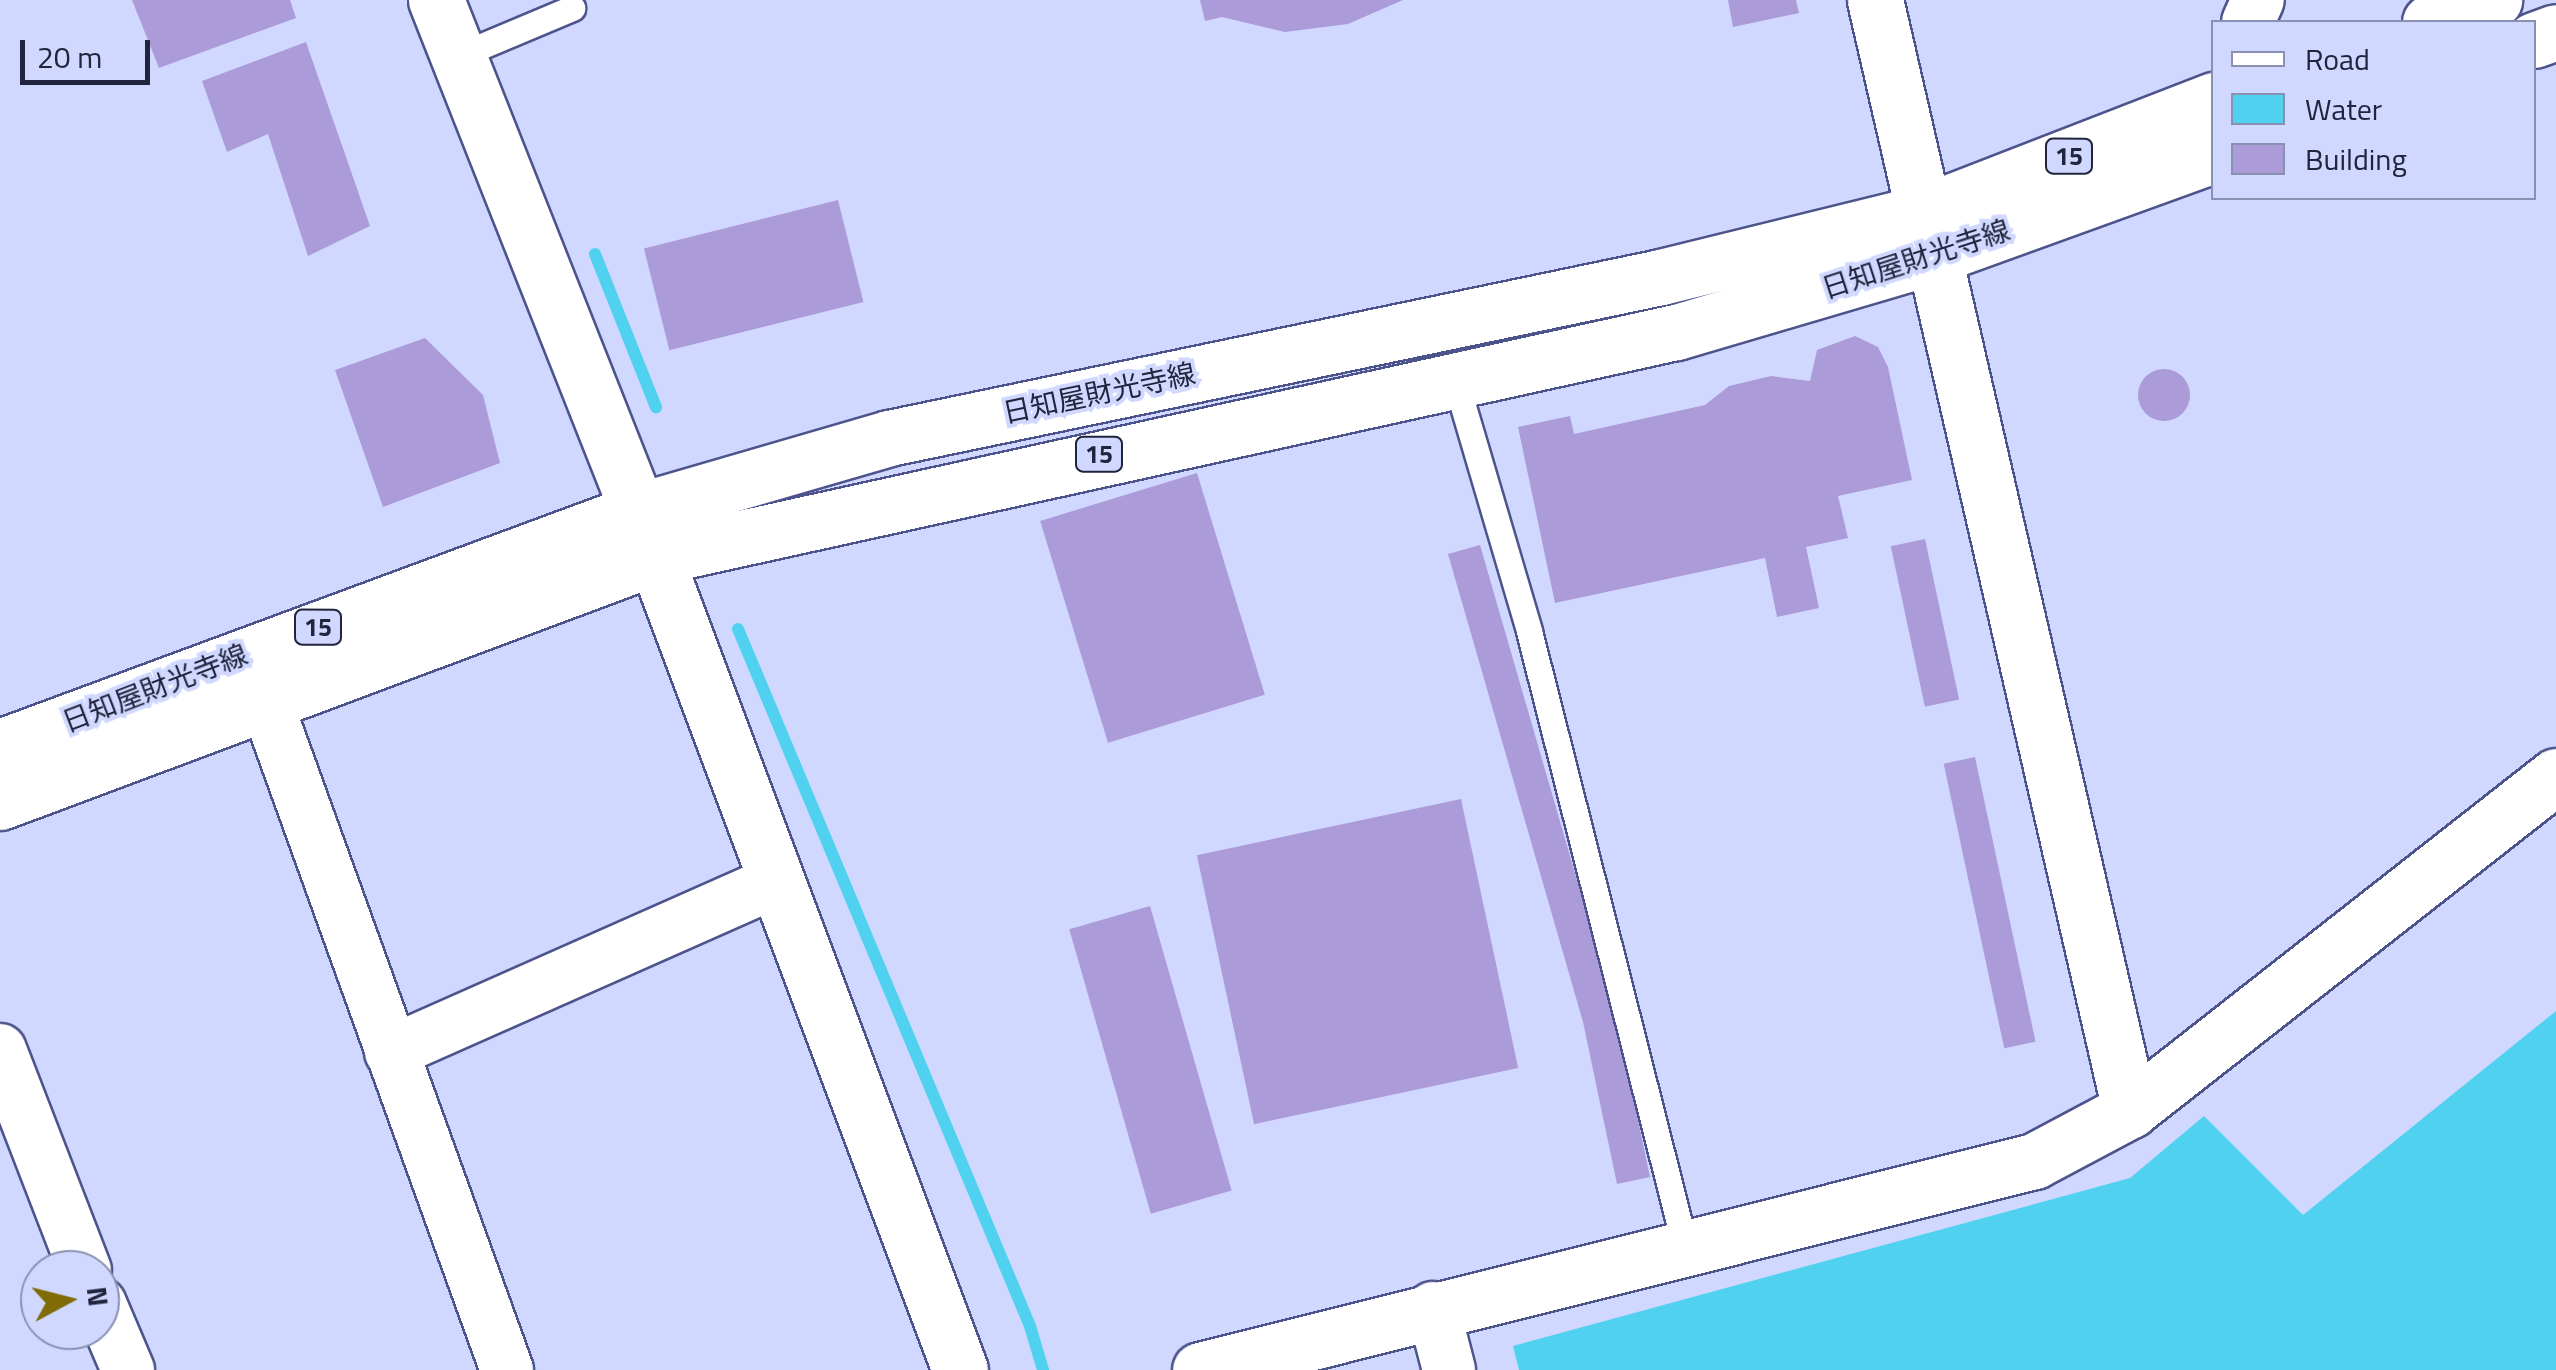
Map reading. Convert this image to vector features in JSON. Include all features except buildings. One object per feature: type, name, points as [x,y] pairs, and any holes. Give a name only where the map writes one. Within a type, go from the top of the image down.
[{"type":"main road","points":[[436,0],[646,534],[960,1370]]},
{"type":"main road","points":[[1875,0],[2130,1110]]},
{"type":"main road","points":[[2436,20],[2494,0]]},
{"type":"main road","name":"日知屋財光寺線","points":[[646,534],[1455,379],[1676,332],[1931,234],[2211,101]]},
{"type":"main road","name":"日知屋財光寺線","points":[[0,747],[256,677],[646,534],[889,438],[1232,351],[1545,288],[1931,234],[2211,157]]},
{"type":"main road","name":"日知屋財光寺線","points":[[0,802],[256,677]]},
{"type":"main road","points":[[1200,1370],[1433,1308],[2034,1161],[2130,1110],[2556,776]]},
{"type":"street","points":[[256,677],[507,1370]]},
{"type":"street","points":[[391,1052],[777,881]]},
{"type":"street","points":[[0,1050],[77,1250]]},
{"type":"street","points":[[1433,1308],[1449,1370]]},
{"type":"lane","points":[[458,56],[572,8]]},
{"type":"lane","points":[[1455,379],[1529,631],[1685,1246]]},
{"type":"water","points":[[2556,1011],[2556,1370],[1519,1370],[1513,1346],[2130,1178],[2204,1116],[2303,1215]]},
{"type":"waterway","points":[[595,254],[656,407]]},
{"type":"waterway","points":[[738,629],[1030,1326],[1043,1370]]}]
